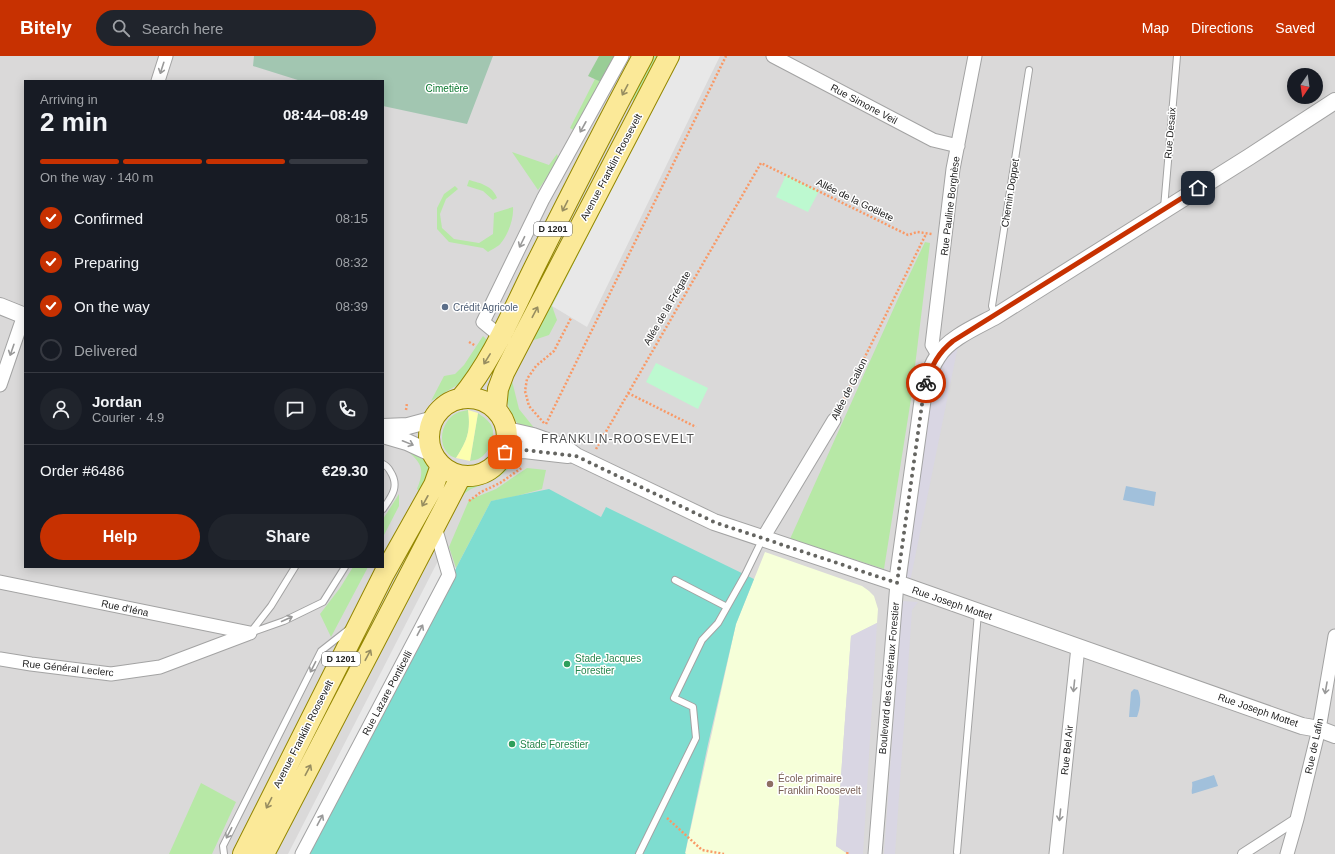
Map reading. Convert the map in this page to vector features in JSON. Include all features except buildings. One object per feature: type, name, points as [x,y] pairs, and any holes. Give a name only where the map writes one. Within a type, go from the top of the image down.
[{"type":"main road","name":"D 1201","points":[[460,399],[470,387],[491,353],[585,166],[643,56]]},
{"type":"main road","name":"Avenue Franklin Roosevelt","points":[[496,409],[498,389],[504,373],[669,56]]},
{"type":"main road","points":[[460,399],[484,401],[496,409],[507,430],[505,452],[499,462],[492,469],[482,474],[461,476],[450,472],[437,460],[429,442],[430,430],[434,419],[440,410],[449,403],[460,399]]},
{"type":"main road","name":"Avenue Franklin Roosevelt","points":[[243,854],[384,574],[434,485],[437,460]]},
{"type":"main road","name":"Avenue Franklin Roosevelt","points":[[264,854],[461,476]]},
{"type":"street","points":[[158,80],[166,56]]},
{"type":"street","points":[[500,336],[483,322],[543,199],[622,56]]},
{"type":"street","name":"Rue Simone Veil","points":[[773,56],[933,140],[958,146]]},
{"type":"street","name":"Rue Pauline Borghèse","points":[[938,355],[932,345],[954,169],[975,56]]},
{"type":"street","name":"Boulevard des Généraux Forestier","points":[[875,854],[897,583],[924,390],[938,355],[960,336],[996,316],[1249,157],[1335,101]]},
{"type":"street","points":[[0,306],[24,316],[0,384]]},
{"type":"street","points":[[384,427],[408,426],[434,419]]},
{"type":"street","name":"Allée de Galion","points":[[763,538],[834,420]]},
{"type":"street","name":"Rue Joseph Mottet","points":[[507,430],[533,436],[564,447],[582,459],[714,522],[897,583],[1302,726],[1319,729],[1335,735]]},
{"type":"street","points":[[384,435],[407,442],[437,460]]},
{"type":"street","name":"Rue Joseph Mottet","points":[[505,452],[524,450],[582,459]]},
{"type":"street","name":"Rue Lazare Ponticelli","points":[[302,854],[449,575],[435,527]]},
{"type":"street","name":"Rue d'Iéna","points":[[0,582],[250,633]]},
{"type":"street","name":"Rue Général Leclerc","points":[[0,659],[111,674],[160,667],[250,633]]},
{"type":"street","name":"Rue de Lafin","points":[[1287,854],[1319,729],[1335,636]]},
{"type":"street","name":"Rue Bel Air","points":[[1056,854],[1078,647]]},
{"type":"street","points":[[1243,854],[1297,819]]},
{"type":"lane","name":"Rue Desaix","points":[[1164,210],[1176,56]]},
{"type":"lane","name":"Chemin Doppet","points":[[996,316],[992,306],[1029,70]]},
{"type":"lane","points":[[384,465],[394,478],[394,493],[384,508]]},
{"type":"lane","points":[[639,854],[696,738],[693,707],[674,698],[702,640],[718,622],[745,575],[763,538]]},
{"type":"lane","points":[[250,633],[271,606],[294,568]]},
{"type":"lane","points":[[250,633],[284,621],[323,602],[344,568]]},
{"type":"lane","points":[[675,580],[727,606]]},
{"type":"lane","points":[[957,852],[978,612]]},
{"type":"lane","points":[[224,854],[223,846],[321,651],[360,621]]},
{"type":"path","points":[[571,318],[554,351],[536,366],[527,379],[525,391],[529,406],[546,425],[726,56]]},
{"type":"path","name":"Allée de la Goëlete","points":[[761,163],[908,235],[916,232],[946,235]]},
{"type":"path","name":"Allée de la Frégate","points":[[582,459],[628,393],[761,163]]},
{"type":"path","name":"Allée de Galion","points":[[834,420],[926,234]]},
{"type":"path","points":[[628,393],[696,427]]},
{"type":"path","points":[[660,812],[702,850],[724,854]]},
{"type":"shaded area","points":[[0,56],[1335,56],[1335,854],[0,854]]},
{"type":"shaded area","points":[[599,56],[615,56],[601,82],[588,76]]},
{"type":"shaded area","points":[[653,56],[660,56],[636,104],[630,97]]},
{"type":"shaded area","points":[[674,56],[680,56],[552,306],[557,320],[549,335],[534,340],[529,337]]},
{"type":"shaded area","points":[[680,56],[720,56],[587,327],[552,306]]},
{"type":"shaded area","points":[[595,79],[601,82],[575,131],[570,128]]},
{"type":"shaded area","points":[[512,152],[549,165],[557,154],[559,160],[538,190]]},
{"type":"shaded area","points":[[786,175],[819,191],[808,212],[776,197]]},
{"type":"shaded area","points":[[469,180],[489,188],[497,198],[493,200],[483,191],[467,186]]},
{"type":"shaded area","points":[[455,186],[458,189],[446,199],[440,214],[442,228],[454,239],[479,243],[493,234],[494,213],[513,207],[510,226],[504,239],[497,247],[488,252],[483,248],[449,242],[437,229],[437,208],[444,194]]},
{"type":"shaded area","points":[[925,242],[930,243],[911,399],[884,569],[790,539]]},
{"type":"shaded area","points":[[483,336],[487,340],[462,382],[431,401],[444,376],[455,374],[464,365]]},
{"type":"shaded area","points":[[960,336],[909,587],[897,583],[924,390]]},
{"type":"shaded area","points":[[656,363],[708,388],[698,409],[646,382]]},
{"type":"shaded area","points":[[507,380],[512,381],[519,409],[535,429],[521,428],[510,411],[507,400]]},
{"type":"shaded area","points":[[468,410],[469,424],[467,436],[456,458],[448,454],[446,451],[443,446],[442,435],[449,419],[459,412]]},
{"type":"shaded area","points":[[478,413],[491,425],[493,435],[489,449],[483,456],[470,461]]},
{"type":"shaded area","points":[[406,450],[420,455],[427,462],[428,471],[420,492],[417,489],[421,476],[419,463]]},
{"type":"shaded area","points":[[511,461],[516,462],[500,476],[471,489],[465,493],[459,501],[467,485],[496,475]]},
{"type":"shaded area","points":[[527,468],[546,470],[542,489],[491,501],[456,568],[449,547],[469,500],[496,489]]},
{"type":"shaded area","points":[[1126,486],[1156,492],[1154,506],[1123,500]]},
{"type":"shaded area","name":"Stade Forestier","points":[[549,489],[601,517],[606,507],[754,579],[736,624],[708,744],[686,854],[307,854],[491,501]]},
{"type":"shaded area","points":[[399,494],[399,506],[384,535],[384,517]]},
{"type":"shaded area","points":[[765,552],[862,586],[874,596],[878,609],[877,623],[851,636],[836,846],[848,854],[685,854],[736,624]]},
{"type":"shaded area","points":[[439,559],[456,568],[309,854],[288,854]]},
{"type":"shaded area","points":[[352,568],[367,568],[331,637],[320,614],[340,588]]},
{"type":"shaded area","points":[[902,601],[918,602],[912,610],[895,854],[884,854]]},
{"type":"shaded area","points":[[877,623],[863,854],[848,854],[836,846],[851,636]]},
{"type":"shaded area","points":[[1134,689],[1138,690],[1139,693],[1140,707],[1137,717],[1129,717],[1131,692]]},
{"type":"shaded area","points":[[1214,775],[1218,786],[1192,794],[1192,782]]},
{"type":"shaded area","points":[[201,783],[236,802],[212,854],[169,854]]},
{"type":"sand","points":[[468,410],[478,413],[470,461],[456,458],[467,436],[469,424]]},
{"type":"green space","name":"Cimetière","points":[[254,56],[493,56],[467,124],[384,106],[384,80],[298,80],[253,66]]},
{"type":"way so far","points":[[505,452],[524,450],[576,456],[714,522],[897,583],[926,383]]},
{"type":"place","name":"Crédit Agricole","points":[[445,307]]},
{"type":"place","name":"Stade Jacques Forestier","points":[[567,664]]},
{"type":"place","name":"Stade Forestier","points":[[512,744]]},
{"type":"place","name":"École primaire Franklin Roosevelt","points":[[770,784]]},
{"type":"district","name":"FRANKLIN-ROOSEVELT","points":[[618,439]]},
{"type":"route","points":[[926,383],[938,355],[953,341],[996,316],[1198,188]]}]
